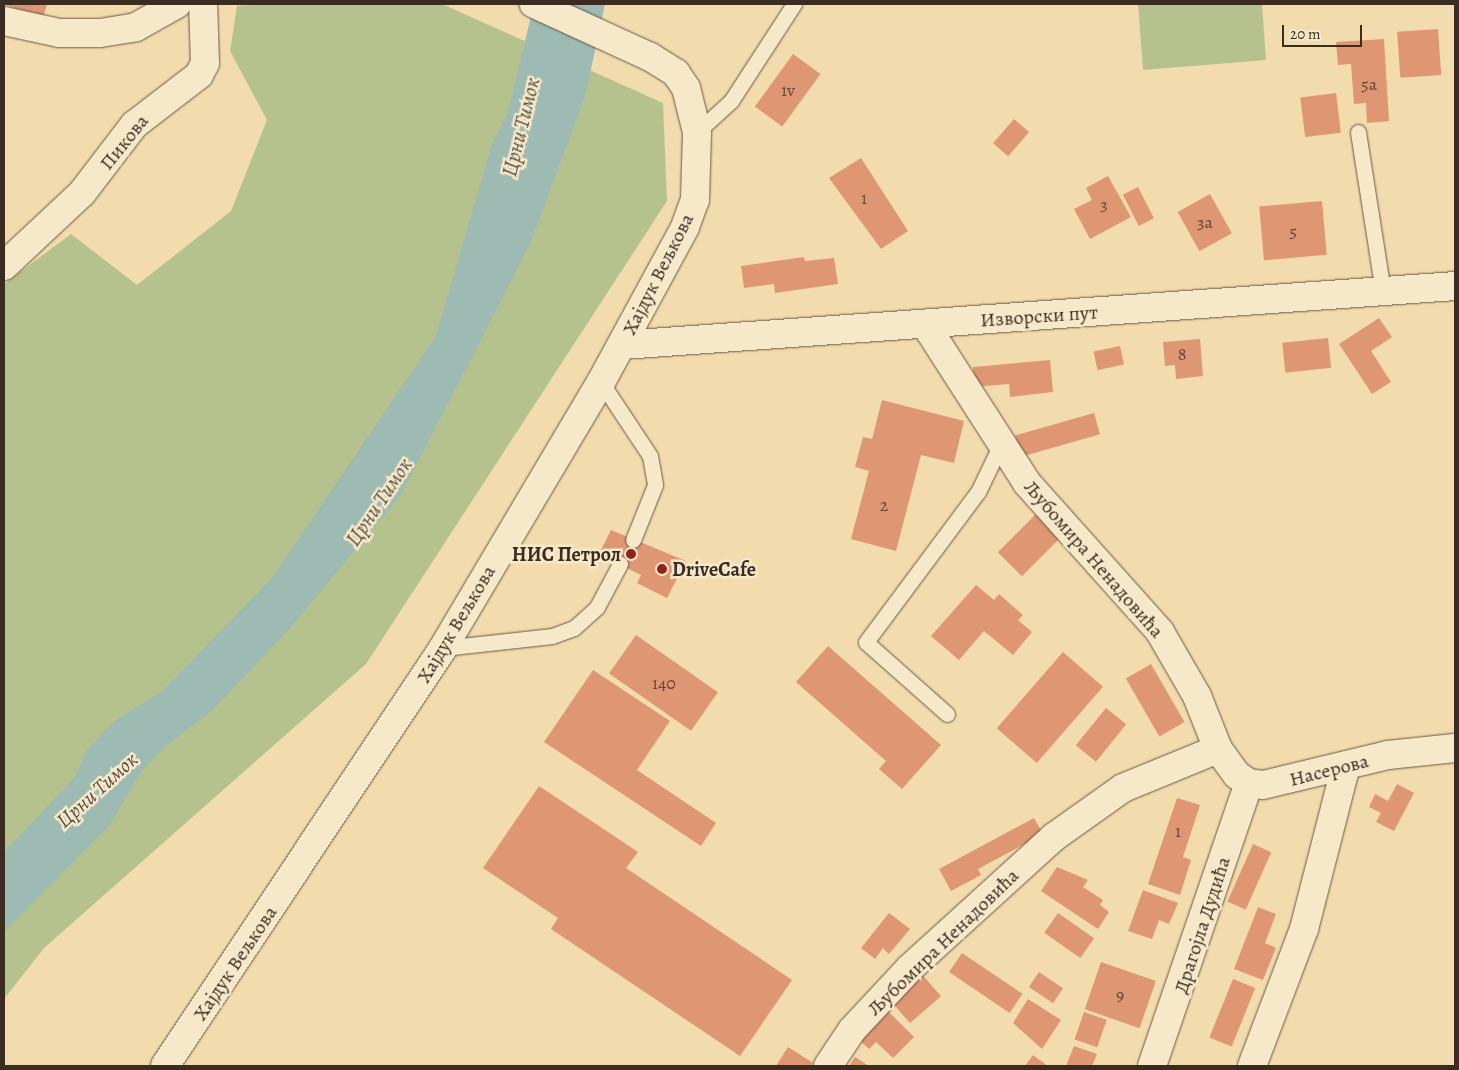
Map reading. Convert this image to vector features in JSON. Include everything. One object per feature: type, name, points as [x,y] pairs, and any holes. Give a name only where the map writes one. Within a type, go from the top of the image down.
[{"type":"street","points":[[4,21],[59,32],[100,33],[136,27],[177,4]]},
{"type":"street","name":"Пикова","points":[[4,266],[82,193],[134,125],[199,75],[205,63],[203,4]]},
{"type":"street","name":"Хајдук Вељкова","points":[[165,1066],[443,648],[622,345],[685,227],[695,200],[698,132],[686,88],[676,73],[650,57],[534,4]]},
{"type":"street","name":"Изворски пут","points":[[622,345],[1455,286]]},
{"type":"street","name":"Љубомира Ненадовића","points":[[828,1066],[852,1030],[910,968],[1054,837],[1123,788],[1218,749],[1197,696],[1160,632],[1027,483],[925,324]]},
{"type":"street","name":"Насерова","points":[[1249,783],[1263,785],[1346,766],[1455,748]]},
{"type":"street","points":[[1218,749],[1249,783]]},
{"type":"street","points":[[1252,1066],[1304,929],[1346,766]]},
{"type":"street","name":"Драгојла Дудића","points":[[1152,1066],[1249,783]]},
{"type":"lane","points":[[698,132],[731,101],[788,6]]},
{"type":"lane","points":[[1358,132],[1383,291]]},
{"type":"lane","points":[[601,382],[650,456],[655,485],[633,540]]},
{"type":"lane","points":[[947,714],[866,642],[978,492],[1001,444]]},
{"type":"lane","points":[[443,648],[552,636],[574,628],[597,607],[620,564]]},
{"type":"green space","points":[[261,4],[442,4],[663,103],[667,201],[366,664],[44,948],[4,999],[4,284],[71,234],[137,285],[231,211],[267,120],[230,51],[237,6]]},
{"type":"green space","points":[[1138,4],[1262,4],[1266,60],[1143,70]]},
{"type":"water","name":"Црни Тимок","points":[[534,4],[605,4],[585,97],[530,244],[401,495],[292,626],[213,710],[163,748],[141,772],[109,826],[4,932],[4,852],[74,778],[87,750],[113,722],[161,692],[272,578],[436,336],[492,144],[508,112]]},
{"type":"building","points":[[4,4],[47,4],[43,18]]},
{"type":"building","points":[[1438,29],[1441,75],[1400,78],[1397,32]]},
{"type":"building","points":[[1384,39],[1389,121],[1367,123],[1366,103],[1354,104],[1351,64],[1338,65],[1336,42]]},
{"type":"building","points":[[793,54],[821,74],[782,127],[755,107]]},
{"type":"building","points":[[1336,93],[1341,133],[1305,137],[1300,97]]},
{"type":"building","points":[[1014,119],[1029,132],[1008,156],[993,143]]},
{"type":"building","points":[[861,158],[908,231],[881,249],[829,178]]},
{"type":"building","points":[[1108,176],[1131,217],[1090,239],[1074,209],[1092,200],[1086,188]]},
{"type":"building","points":[[1138,187],[1154,218],[1139,226],[1123,195]]},
{"type":"building","points":[[1210,194],[1232,233],[1199,251],[1178,212]]},
{"type":"building","points":[[1322,201],[1327,255],[1264,260],[1259,206]]},
{"type":"building","points":[[804,257],[805,261],[834,258],[838,284],[775,293],[774,284],[744,288],[741,266]]},
{"type":"building","points":[[1379,318],[1392,337],[1371,351],[1391,382],[1372,394],[1339,344]]},
{"type":"building","points":[[1328,338],[1331,368],[1285,373],[1282,343]]},
{"type":"building","points":[[1200,339],[1203,376],[1176,379],[1175,365],[1165,366],[1163,342]]},
{"type":"building","points":[[1120,346],[1124,365],[1098,370],[1094,352]]},
{"type":"building","points":[[1050,360],[1053,392],[1010,397],[1009,384],[974,387],[973,367]]},
{"type":"building","points":[[882,400],[964,421],[954,463],[921,455],[896,551],[851,539],[869,471],[855,467],[863,437],[872,439]]},
{"type":"building","points":[[1094,413],[1100,434],[1021,457],[1015,436]]},
{"type":"building","points":[[1036,514],[1060,538],[1022,576],[998,552]]},
{"type":"building","points":[[611,530],[686,561],[667,598],[637,583],[641,575],[599,554]]},
{"type":"building","points":[[976,585],[994,600],[999,594],[1023,615],[1018,620],[1032,632],[1013,655],[984,631],[959,660],[931,636]]},
{"type":"building","points":[[636,635],[718,692],[691,731],[609,674]]},
{"type":"building","points":[[828,646],[941,745],[902,789],[879,769],[886,761],[796,682]]},
{"type":"building","points":[[1063,652],[1103,687],[1037,763],[997,728]]},
{"type":"building","points":[[1151,664],[1184,722],[1159,737],[1126,678]]},
{"type":"building","points":[[593,670],[670,721],[637,770],[716,823],[701,846],[544,742]]},
{"type":"building","points":[[1106,708],[1126,724],[1096,762],[1076,745]]},
{"type":"building","points":[[1397,784],[1414,793],[1394,831],[1376,822],[1381,813],[1369,807],[1375,794],[1388,801]]},
{"type":"building","points":[[539,786],[638,852],[626,868],[792,980],[740,1056],[551,929],[558,918],[483,868]]},
{"type":"building","points":[[1177,798],[1200,805],[1183,857],[1191,860],[1180,895],[1148,884]]},
{"type":"building","points":[[1034,818],[1043,834],[978,869],[981,875],[951,891],[939,869]]},
{"type":"building","points":[[1253,844],[1271,852],[1246,910],[1227,902]]},
{"type":"building","points":[[1057,867],[1088,880],[1083,887],[1103,900],[1100,905],[1109,912],[1098,929],[1041,891]]},
{"type":"building","points":[[1143,890],[1178,903],[1169,924],[1159,920],[1152,939],[1128,931]]},
{"type":"building","points":[[1258,907],[1276,914],[1265,943],[1276,948],[1263,980],[1234,969]]},
{"type":"building","points":[[889,913],[910,929],[889,954],[883,948],[875,959],[861,948]]},
{"type":"building","points":[[1058,913],[1094,938],[1080,958],[1044,933]]},
{"type":"building","points":[[962,953],[1023,994],[1010,1013],[949,972]]},
{"type":"building","points":[[1101,962],[1156,981],[1140,1028],[1085,1009]]},
{"type":"building","points":[[920,972],[941,996],[910,1023],[889,999]]},
{"type":"building","points":[[1039,972],[1063,988],[1053,1003],[1029,987]]},
{"type":"building","points":[[1233,979],[1255,988],[1232,1046],[1209,1037]]},
{"type":"building","points":[[1028,999],[1061,1020],[1042,1049],[1013,1023]]},
{"type":"building","points":[[885,1008],[914,1037],[893,1058],[876,1042],[869,1049],[856,1037]]},
{"type":"building","points":[[1084,1012],[1107,1020],[1097,1047],[1075,1039]]},
{"type":"building","points":[[1074,1046],[1097,1054],[1092,1066],[1066,1066]]},
{"type":"building","points":[[788,1047],[813,1063],[811,1066],[776,1066]]},
{"type":"building","points":[[1033,1055],[1048,1066],[1025,1066]]},
{"type":"building","points":[[855,1057],[869,1066],[849,1066]]},
{"type":"place","name":"НИС Петрол","points":[[631,554]]},
{"type":"place","name":"DriveCafe","points":[[662,569]]}]
